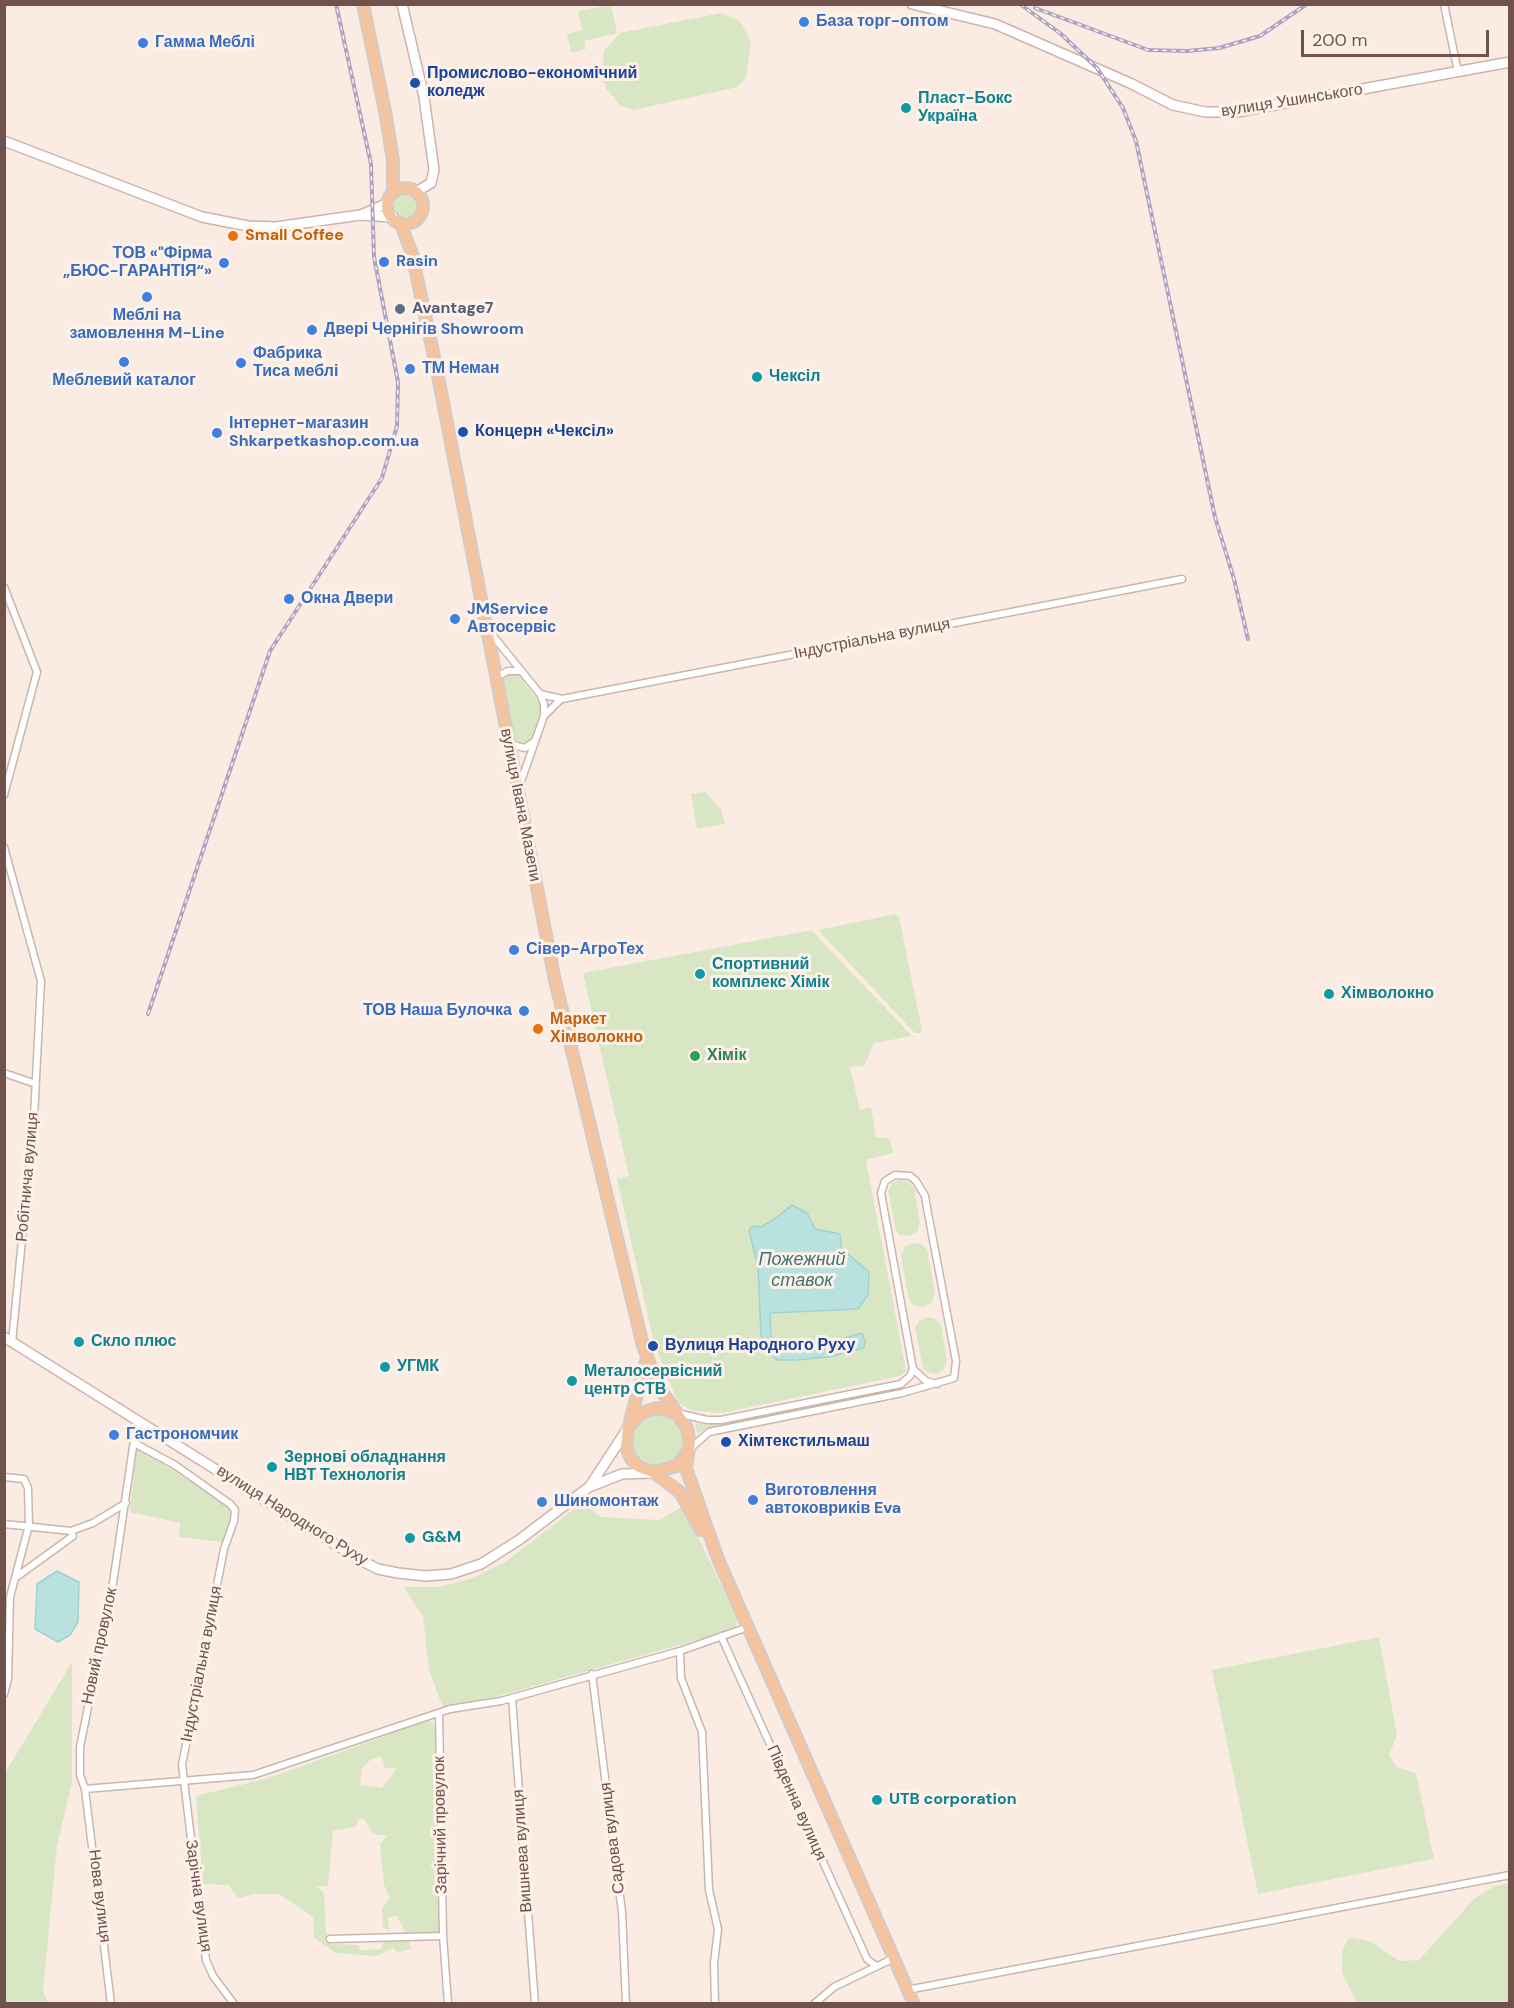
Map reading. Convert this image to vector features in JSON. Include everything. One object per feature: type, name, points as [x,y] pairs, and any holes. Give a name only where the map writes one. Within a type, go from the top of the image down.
[{"type":"main road","name":"вулиця Івана Мазепи","points":[[363,4],[393,160],[391,198],[396,220],[411,248]]},
{"type":"main road","name":"вулиця Івана Мазепи","points":[[393,160],[411,190],[421,199],[423,208],[413,222],[411,248],[554,976],[630,1296],[647,1358],[659,1388],[676,1413]]},
{"type":"main road","points":[[391,198],[411,190]]},
{"type":"main road","points":[[396,220],[413,222]]},
{"type":"main road","points":[[647,1358],[625,1439],[628,1454],[639,1467],[653,1472],[680,1492],[718,1559]]},
{"type":"main road","points":[[628,1428],[636,1416],[645,1410],[664,1408],[676,1413],[687,1428],[686,1467],[691,1488],[718,1559],[914,2004]]},
{"type":"main road","points":[[653,1472],[677,1466],[688,1450]]},
{"type":"street","points":[[402,4],[424,97],[434,170],[431,183],[411,190]]},
{"type":"street","name":"вулиця Ушинського","points":[[912,4],[994,24],[1132,84],[1173,105],[1205,112],[1237,112],[1509,62]]},
{"type":"street","points":[[1444,4],[1458,72]]},
{"type":"street","points":[[4,141],[202,217],[248,226],[276,227],[360,216],[396,220]]},
{"type":"street","points":[[360,216],[391,198]]},
{"type":"street","name":"Індустріальна вулиця","points":[[540,694],[562,699],[1182,579]]},
{"type":"street","points":[[4,587],[37,672],[4,795]]},
{"type":"street","points":[[486,627],[540,694],[544,716],[517,791]]},
{"type":"street","points":[[496,677],[508,671],[520,671]]},
{"type":"street","points":[[544,716],[562,699]]},
{"type":"street","points":[[509,744],[525,748],[537,739]]},
{"type":"street","name":"Робітнича вулиця","points":[[4,847],[41,981],[36,1084],[8,1340]]},
{"type":"street","points":[[4,1073],[36,1084]]},
{"type":"street","points":[[676,1413],[707,1420],[721,1420],[901,1384],[910,1377],[913,1369],[881,1193],[889,1177],[902,1174],[916,1181],[925,1196],[956,1361],[954,1378],[937,1384],[709,1432],[688,1450]]},
{"type":"street","name":"вулиця Народного Руху","points":[[8,1340],[362,1561],[378,1569],[398,1574],[426,1576],[451,1574],[482,1564],[519,1540],[589,1487],[622,1474],[653,1472]]},
{"type":"street","points":[[913,1369],[926,1381],[937,1384]]},
{"type":"street","name":"Новий провулок","points":[[85,1789],[80,1775],[80,1747],[113,1583],[138,1420]]},
{"type":"street","name":"вулиця Народного Руху","points":[[589,1487],[628,1428]]},
{"type":"street","name":"Індустріальна вулиця","points":[[134,1443],[175,1465],[231,1504],[235,1510],[234,1521],[224,1549],[182,1765],[183,1780]]},
{"type":"street","points":[[4,1477],[24,1479],[28,1488],[29,1525],[10,1597],[8,1679],[4,1694]]},
{"type":"street","points":[[4,1524],[71,1531],[93,1523],[126,1503]]},
{"type":"street","points":[[15,1578],[73,1536],[71,1531]]},
{"type":"street","points":[[85,1789],[253,1774],[439,1713],[512,1698],[680,1651],[748,1627]]},
{"type":"street","name":"Південна вулиця","points":[[721,1636],[867,1959],[876,1966]]},
{"type":"street","points":[[680,1651],[681,1678],[702,1732],[709,1881],[718,1929],[714,1963],[715,2004]]},
{"type":"street","name":"Садова вулиця","points":[[592,1674],[622,1912],[626,2004]]},
{"type":"street","name":"Вишнева вулиця","points":[[512,1698],[535,2004]]},
{"type":"street","name":"Зарічний провулок","points":[[439,1713],[443,1936],[448,2004]]},
{"type":"street","name":"Зарічна вулиця","points":[[183,1780],[205,1936],[206,1960],[213,1976],[234,2004]]},
{"type":"street","name":"Нова вулиця","points":[[85,1789],[111,2004]]},
{"type":"street","points":[[908,1990],[1509,1875]]},
{"type":"street","points":[[330,1940],[443,1936]]},
{"type":"street","points":[[814,2004],[834,1987],[894,1958]]},
{"type":"green space","points":[[611,5],[617,33],[584,41],[586,49],[571,53],[567,34],[582,30],[578,11]]},
{"type":"green space","points":[[721,13],[740,21],[751,42],[746,78],[738,87],[633,110],[621,106],[606,89],[602,77],[604,51],[620,33]]},
{"type":"green space","points":[[405,195],[413,198],[416,206],[413,214],[405,217],[397,214],[394,206],[397,198]]},
{"type":"green space","points":[[508,674],[518,674],[541,705],[535,736],[524,745],[514,742],[502,679]]},
{"type":"green space","points":[[705,792],[721,809],[725,824],[697,829],[691,794]]},
{"type":"green space","points":[[896,914],[899,917],[922,1030],[920,1033],[915,1033],[818,930]]},
{"type":"green space","points":[[807,931],[813,932],[912,1036],[874,1043],[864,1066],[850,1067],[860,1110],[871,1107],[876,1137],[890,1139],[893,1153],[866,1160],[906,1371],[900,1376],[722,1413],[693,1411],[678,1403],[654,1343],[617,1179],[629,1176],[583,973]]},
{"type":"green space","points":[[900,1180],[908,1182],[914,1188],[920,1223],[917,1232],[909,1236],[900,1235],[896,1230],[888,1191],[892,1183]]},
{"type":"green space","points":[[912,1243],[921,1244],[927,1250],[935,1293],[932,1302],[924,1307],[915,1306],[909,1300],[901,1257],[905,1246]]},
{"type":"green space","points":[[927,1317],[936,1319],[941,1325],[947,1360],[944,1369],[936,1374],[927,1372],[923,1368],[915,1328],[919,1321]]},
{"type":"green space","points":[[915,1385],[913,1388],[707,1428],[697,1434],[695,1423],[706,1425]]},
{"type":"green space","points":[[658,1412],[678,1420],[686,1440],[678,1460],[658,1468],[638,1460],[630,1440],[638,1420]]},
{"type":"green space","points":[[137,1447],[227,1504],[232,1511],[223,1542],[179,1537],[180,1523],[130,1512]]},
{"type":"green space","points":[[582,1503],[601,1517],[660,1520],[683,1506],[738,1620],[735,1629],[506,1694],[456,1706],[442,1705],[429,1670],[423,1616],[403,1587],[439,1587],[473,1578],[505,1562]]},
{"type":"green space","points":[[1379,1637],[1397,1735],[1389,1755],[1397,1767],[1416,1773],[1434,1859],[1258,1894],[1212,1670]]},
{"type":"green space","points":[[72,1662],[72,1783],[57,1845],[43,1991],[48,2003],[5,2003],[5,1773]]},
{"type":"green space","points":[[426,1721],[433,1722],[436,1735],[435,1804],[443,1933],[406,1934],[397,1915],[388,1918],[389,1931],[383,1927],[382,1908],[390,1898],[384,1885],[380,1844],[387,1836],[373,1834],[364,1819],[359,1819],[356,1827],[333,1831],[328,1886],[316,1886],[324,1893],[326,1933],[332,1944],[358,1945],[360,1950],[381,1949],[384,1941],[407,1938],[412,1948],[398,1953],[393,1948],[376,1956],[336,1953],[314,1938],[313,1917],[279,1894],[254,1894],[238,1898],[228,1885],[203,1884],[196,1796],[269,1778]],"holes":[[[382,1757],[385,1768],[397,1768],[382,1788],[360,1785],[362,1768],[371,1759]]]},
{"type":"green space","points":[[1509,1883],[1509,2003],[1357,2003],[1342,1973],[1342,1951],[1349,1937],[1372,1942],[1399,1961],[1419,1960],[1475,1898],[1495,1886]]},
{"type":"water","name":"Пожежний ставок","points":[[792,1205],[807,1213],[815,1229],[840,1234],[841,1248],[869,1272],[868,1294],[858,1309],[770,1313],[771,1337],[781,1344],[818,1346],[862,1333],[865,1341],[864,1348],[828,1357],[797,1360],[777,1360],[767,1350],[761,1335],[758,1268],[749,1230],[753,1226],[761,1227]]},
{"type":"water","points":[[57,1571],[79,1582],[78,1622],[70,1635],[58,1642],[35,1629],[37,1584]]},
{"type":"railway","points":[[148,1014],[270,651],[382,478],[397,426],[398,382],[374,257],[371,164],[336,4]]},
{"type":"railway","points":[[1020,4],[1061,34],[1097,68],[1123,108],[1136,141],[1215,517],[1234,579],[1248,639]]},
{"type":"railway","points":[[1035,8],[1148,50],[1187,51],[1219,48],[1260,36],[1307,4]]},
{"type":"place","name":"База торг-оптом","points":[[804,22]]},
{"type":"place","name":"Гамма Меблі","points":[[143,43]]},
{"type":"place","name":"Промислово-економічний коледж","points":[[415,83]]},
{"type":"place","name":"Пласт-Бокс Україна","points":[[906,108]]},
{"type":"place","name":"Small Coffee","points":[[233,236]]},
{"type":"place","name":"Rasin","points":[[384,262]]},
{"type":"place","name":"ТОВ «\"Фірма „БЮС-ГАРАНТІЯ“»","points":[[224,263]]},
{"type":"place","name":"Меблі на замовлення M-Line","points":[[147,297]]},
{"type":"place","name":"Avantage7","points":[[400,309]]},
{"type":"place","name":"Двері Чернігів Showroom","points":[[312,330]]},
{"type":"place","name":"Меблевий каталог","points":[[124,362]]},
{"type":"place","name":"Фабрика Тиса меблі","points":[[241,363]]},
{"type":"place","name":"ТМ Неман","points":[[410,369]]},
{"type":"place","name":"Чексіл","points":[[757,377]]},
{"type":"place","name":"Концерн «Чексіл»","points":[[463,432]]},
{"type":"place","name":"Інтернет-магазин Shkarpetkashop.com.ua","points":[[217,433]]},
{"type":"place","name":"Окна Двери","points":[[289,599]]},
{"type":"place","name":"JMService Автосервіс","points":[[455,619]]},
{"type":"place","name":"Сівер-АгроТех","points":[[514,950]]},
{"type":"place","name":"Спортивний комплекс Хімік","points":[[700,974]]},
{"type":"place","name":"Хімволокно","points":[[1329,994]]},
{"type":"place","name":"ТОВ Наша Булочка","points":[[524,1011]]},
{"type":"place","name":"Маркет Хімволокно","points":[[538,1029]]},
{"type":"place","name":"Хімік","points":[[695,1056]]},
{"type":"place","name":"Скло плюс","points":[[79,1342]]},
{"type":"place","name":"Вулиця Народного Руху","points":[[653,1346]]},
{"type":"place","name":"УГМК","points":[[385,1367]]},
{"type":"place","name":"Металосервісний центр СТВ","points":[[572,1381]]},
{"type":"place","name":"Гастрономчик","points":[[114,1435]]},
{"type":"place","name":"Хімтекстильмаш","points":[[726,1442]]},
{"type":"place","name":"Зернові обладнання НВТ Технологія","points":[[272,1467]]},
{"type":"place","name":"Виготовлення автоковриків Eva","points":[[753,1500]]},
{"type":"place","name":"Шиномонтаж","points":[[542,1502]]},
{"type":"place","name":"G&M","points":[[410,1538]]},
{"type":"place","name":"UTB corporation","points":[[877,1800]]}]
